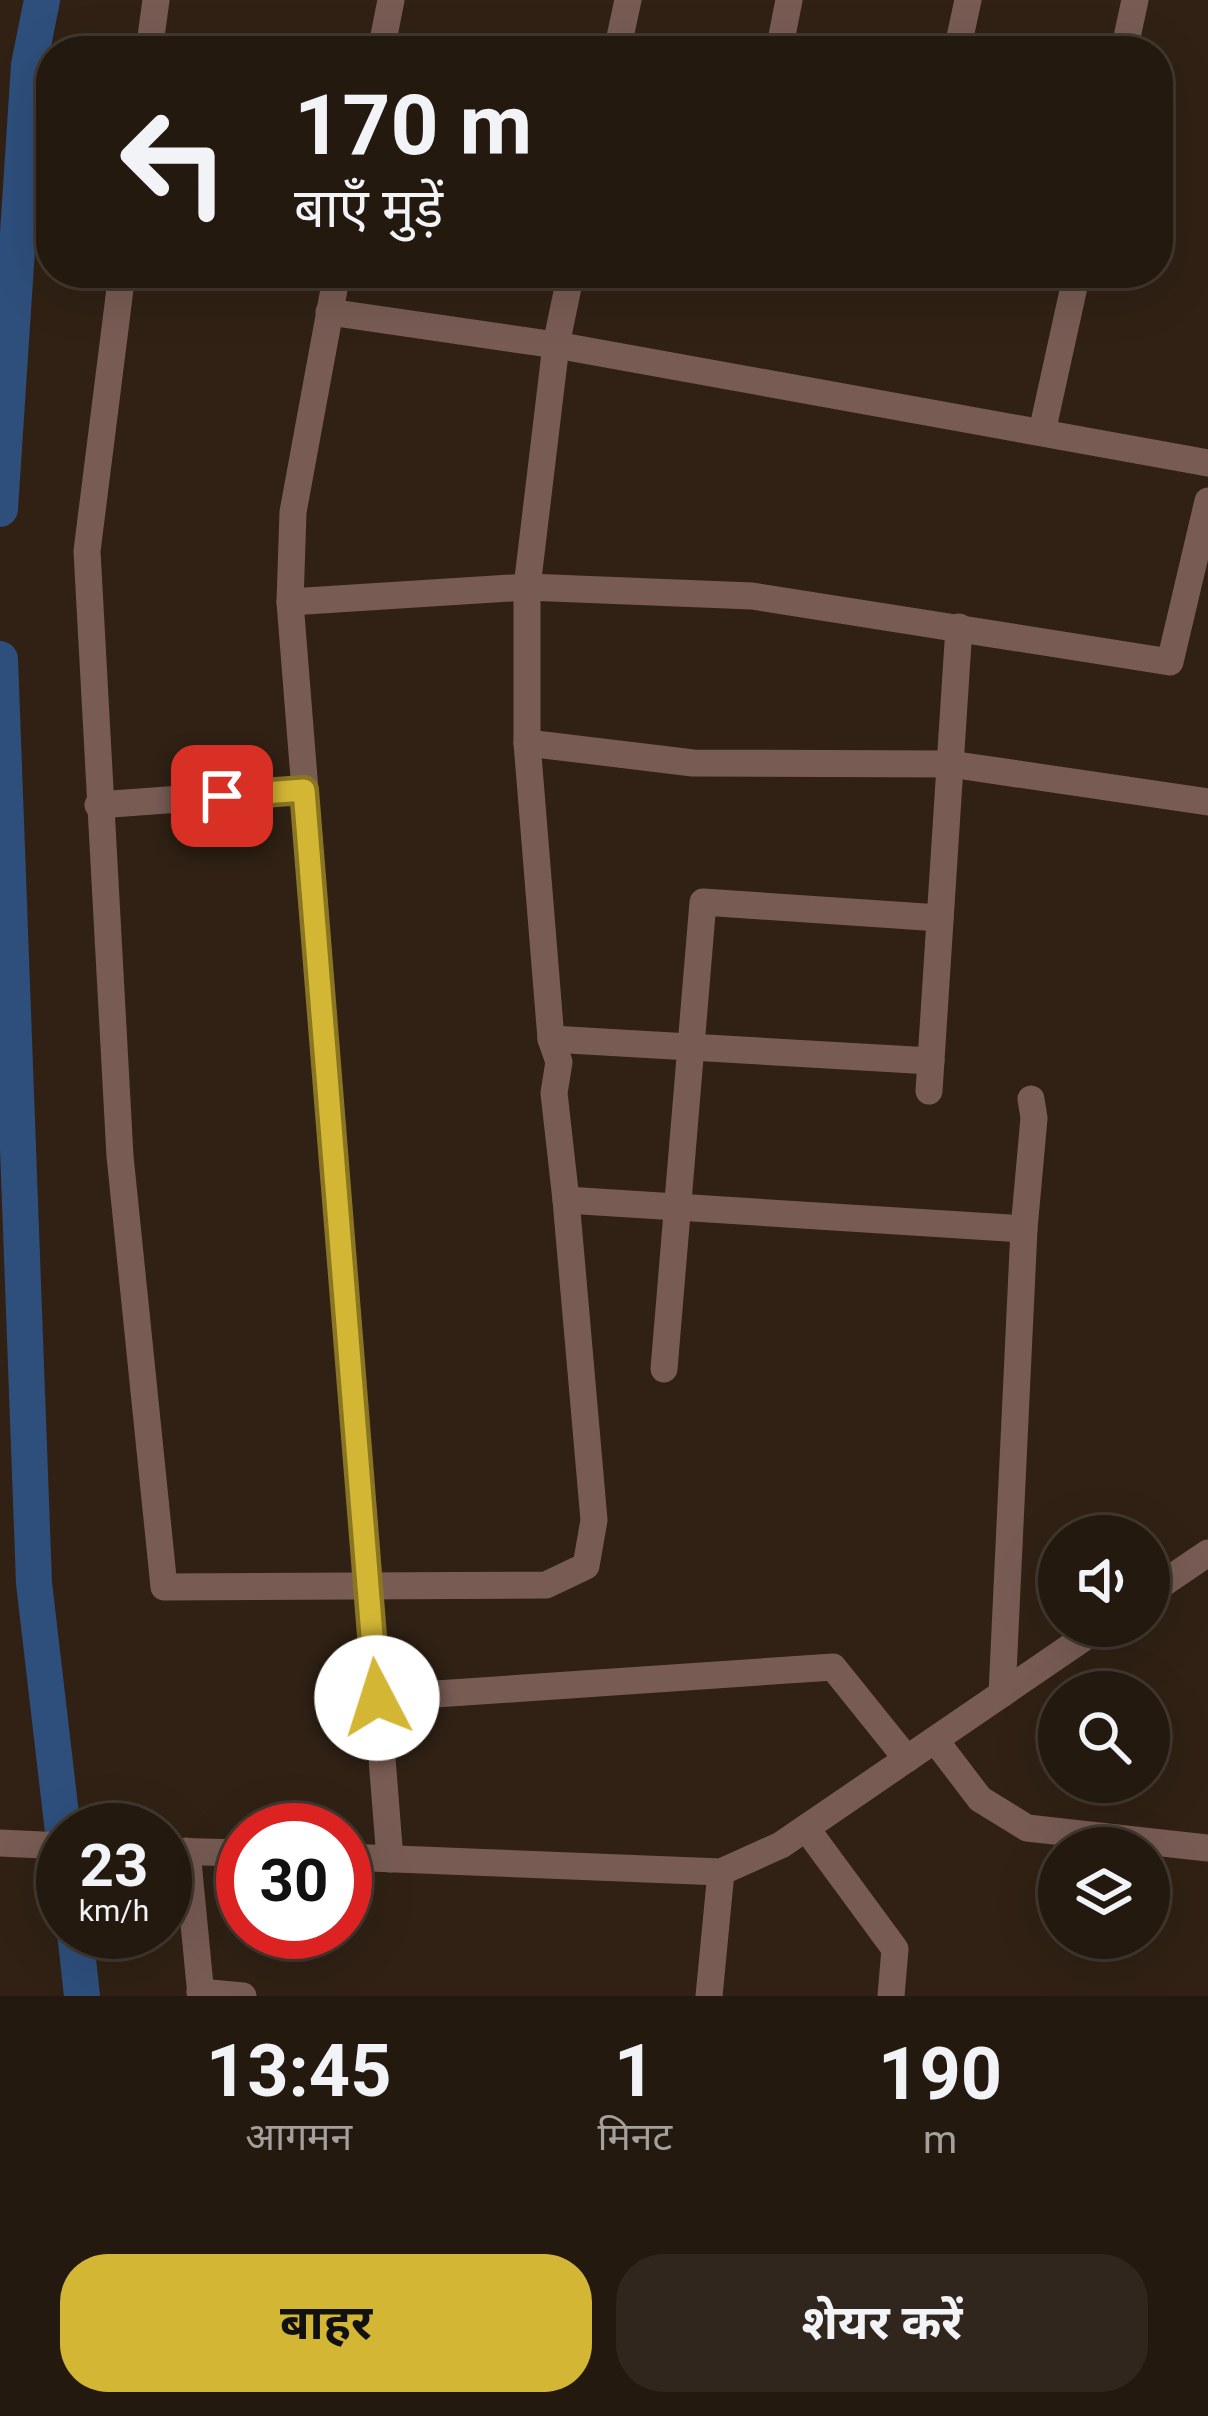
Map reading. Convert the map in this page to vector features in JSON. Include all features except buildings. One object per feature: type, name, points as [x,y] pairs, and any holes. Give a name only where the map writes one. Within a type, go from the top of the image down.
[{"type":"street","points":[[151,36],[156,0]]},
{"type":"street","points":[[384,36],[392,0]]},
{"type":"street","points":[[620,36],[628,0]]},
{"type":"street","points":[[781,36],[789,0]]},
{"type":"street","points":[[960,36],[968,0]]},
{"type":"street","points":[[1127,36],[1135,0]]},
{"type":"street","points":[[120,288],[87,551],[120,1156],[164,1587],[546,1586],[586,1566],[594,1520],[554,1093],[559,1063],[551,1039],[527,743],[527,587],[556,345],[568,288]]},
{"type":"street","points":[[334,288],[293,512],[290,602],[390,1859]]},
{"type":"street","points":[[1042,432],[1073,288]]},
{"type":"street","points":[[329,312],[556,345],[1208,463]]},
{"type":"street","points":[[290,602],[527,587],[752,596],[1170,662],[1208,501]]},
{"type":"street","points":[[929,1091],[958,627]]},
{"type":"street","points":[[527,743],[693,763],[950,764],[1208,802]]},
{"type":"street","points":[[98,805],[304,790]]},
{"type":"street","points":[[664,1370],[704,902],[940,918]]},
{"type":"street","points":[[551,1039],[931,1061]]},
{"type":"street","points":[[1001,1694],[1024,1229],[1034,1118],[1031,1099]]},
{"type":"street","points":[[566,1200],[1024,1229]]},
{"type":"street","points":[[1170,1579],[1208,1553]]},
{"type":"street","points":[[372,1858],[722,1872],[806,1828],[1070,1647]]},
{"type":"street","points":[[377,1698],[833,1667],[907,1759]]},
{"type":"street","points":[[935,1740],[980,1799],[1028,1828],[1208,1848]]},
{"type":"street","points":[[806,1828],[896,1949],[891,1996]]},
{"type":"street","points":[[709,1996],[722,1872]]},
{"type":"street","points":[[192,1943],[201,1994],[243,1996]]},
{"type":"waterway","points":[[0,509],[29,65],[42,0]]},
{"type":"waterway","points":[[0,659],[34,1583],[60,1803]]},
{"type":"waterway","points":[[78,1959],[82,1996]]},
{"type":"route","points":[[222,796],[304,790],[377,1698]]}]
